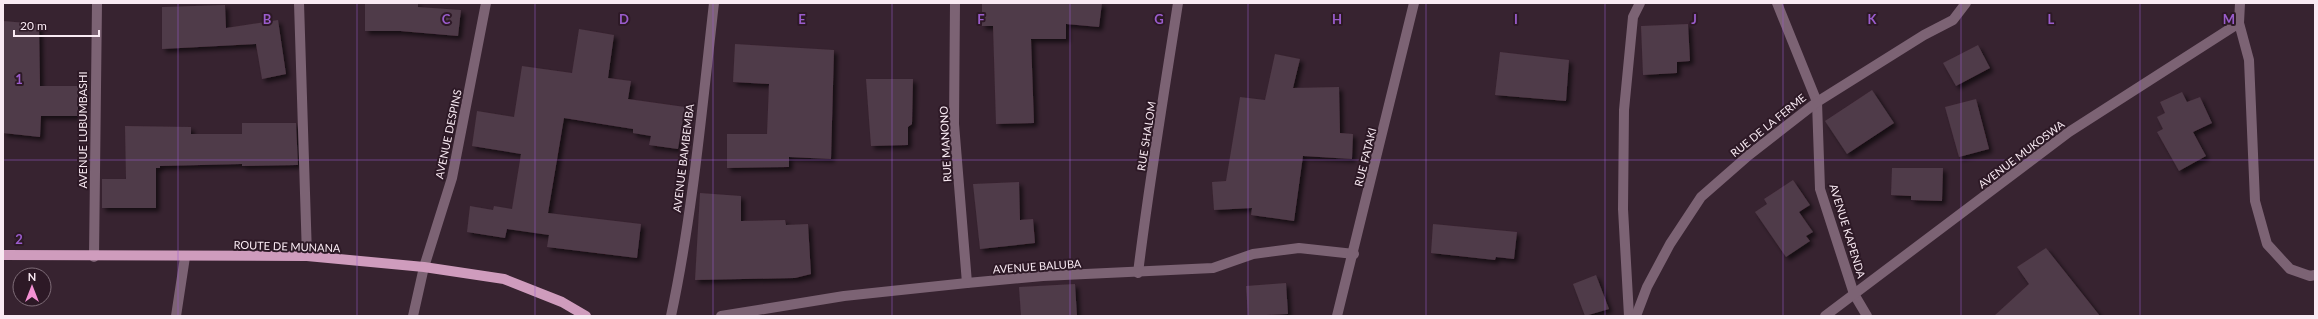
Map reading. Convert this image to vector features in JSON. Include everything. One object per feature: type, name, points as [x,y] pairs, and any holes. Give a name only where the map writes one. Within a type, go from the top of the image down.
[{"type":"main road","name":"ROUTE DE MUNANA","points":[[3,255],[94,257],[307,256],[424,267],[504,279],[562,302],[586,316]]},
{"type":"street","name":"AVENUE LUBUMBASHI","points":[[94,257],[97,3]]},
{"type":"street","points":[[299,3],[307,256]]},
{"type":"street","name":"AVENUE DESPINS","points":[[413,316],[424,267],[452,178],[486,3]]},
{"type":"street","name":"AVENUE BAMBEMBA","points":[[671,316],[678,281],[696,158],[714,3]]},
{"type":"street","name":"RUE MANONO","points":[[955,3],[954,124],[967,283]]},
{"type":"street","name":"RUE SHALOM","points":[[1138,273],[1146,208],[1157,148],[1178,3]]},
{"type":"street","name":"RUE FATAKI","points":[[1337,316],[1354,254],[1414,3]]},
{"type":"street","points":[[1629,316],[1623,209],[1624,110],[1633,17],[1640,3]]},
{"type":"street","points":[[1777,3],[1817,102]]},
{"type":"street","name":"RUE DE LA FERME","points":[[1636,316],[1647,287],[1670,244],[1701,197],[1749,155],[1817,102],[1924,35],[1953,20],[1966,3]]},
{"type":"street","points":[[2240,3],[2239,23],[2249,60],[2255,200],[2267,244],[2290,269],[2310,276],[2315,275]]},
{"type":"street","name":"AVENUE MUKOSWA","points":[[1825,316],[2069,132],[2239,23]]},
{"type":"street","name":"AVENUE KAPENDA","points":[[1817,102],[1820,189],[1854,294],[1867,316]]},
{"type":"street","name":"AVENUE BALUBA","points":[[722,316],[837,298],[967,283],[1043,276],[1138,273],[1213,268],[1254,254],[1299,248],[1354,254]]},
{"type":"street","points":[[176,316],[185,257]]},
{"type":"building","points":[[365,3],[418,3],[418,7],[461,10],[458,36],[400,31],[365,31]]},
{"type":"building","points":[[982,3],[1102,3],[1099,27],[1066,24],[1066,39],[1031,39],[1034,123],[996,124],[993,26],[982,26]]},
{"type":"building","points":[[225,5],[226,28],[278,20],[286,74],[262,79],[256,44],[162,49],[162,7]]},
{"type":"building","points":[[3,21],[39,24],[40,86],[78,86],[78,116],[41,116],[40,137],[3,133]]},
{"type":"building","points":[[1688,24],[1690,61],[1677,62],[1677,73],[1643,75],[1641,26]]},
{"type":"building","points":[[579,29],[614,35],[608,78],[631,81],[628,99],[685,107],[678,149],[649,145],[651,136],[633,133],[633,129],[564,118],[548,213],[641,224],[637,258],[547,247],[549,235],[507,229],[505,238],[467,232],[470,206],[493,210],[494,206],[512,209],[521,154],[472,146],[477,111],[514,117],[522,66],[572,73]]},
{"type":"building","points":[[735,44],[834,50],[831,159],[789,157],[789,167],[727,168],[727,134],[767,134],[769,84],[733,82]]},
{"type":"building","points":[[1978,45],[1990,68],[1956,86],[1943,63]]},
{"type":"building","points":[[1500,52],[1569,60],[1566,101],[1495,95]]},
{"type":"building","points":[[1275,54],[1300,59],[1293,88],[1339,87],[1340,133],[1353,134],[1352,159],[1303,156],[1294,221],[1251,215],[1252,208],[1214,210],[1212,182],[1226,181],[1240,97],[1265,100]]},
{"type":"building","points":[[866,79],[913,79],[912,124],[908,127],[908,145],[871,146]]},
{"type":"building","points":[[1872,90],[1894,123],[1847,154],[1825,121]]},
{"type":"building","points":[[2182,92],[2187,102],[2200,97],[2212,123],[2193,132],[2206,156],[2179,171],[2157,132],[2163,129],[2157,117],[2165,113],[2160,102]]},
{"type":"building","points":[[1976,99],[1989,149],[1959,157],[1945,107]]},
{"type":"building","points":[[242,123],[296,123],[298,165],[242,166],[242,164],[160,166],[160,168],[156,168],[156,208],[102,208],[102,179],[126,179],[125,126],[191,127],[191,134],[242,134]]},
{"type":"building","points":[[1892,168],[1943,168],[1942,201],[1911,200],[1911,196],[1891,195]]},
{"type":"building","points":[[1793,180],[1810,205],[1799,212],[1813,232],[1806,236],[1810,241],[1786,257],[1755,212],[1767,204],[1764,199]]},
{"type":"building","points":[[1019,182],[1020,220],[1033,219],[1035,243],[980,249],[973,184]]},
{"type":"building","points":[[700,193],[741,196],[741,221],[785,220],[786,225],[808,224],[811,274],[795,278],[695,280]]},
{"type":"building","points":[[1433,224],[1517,232],[1514,259],[1496,257],[1495,260],[1431,253]]},
{"type":"building","points":[[2046,248],[2100,316],[1994,316],[2029,284],[2017,267]]},
{"type":"building","points":[[1596,275],[1609,309],[1585,316],[1573,284]]},
{"type":"building","points":[[1286,283],[1288,314],[1248,316],[1246,286]]},
{"type":"building","points":[[1075,284],[1077,316],[1021,316],[1019,287]]}]
